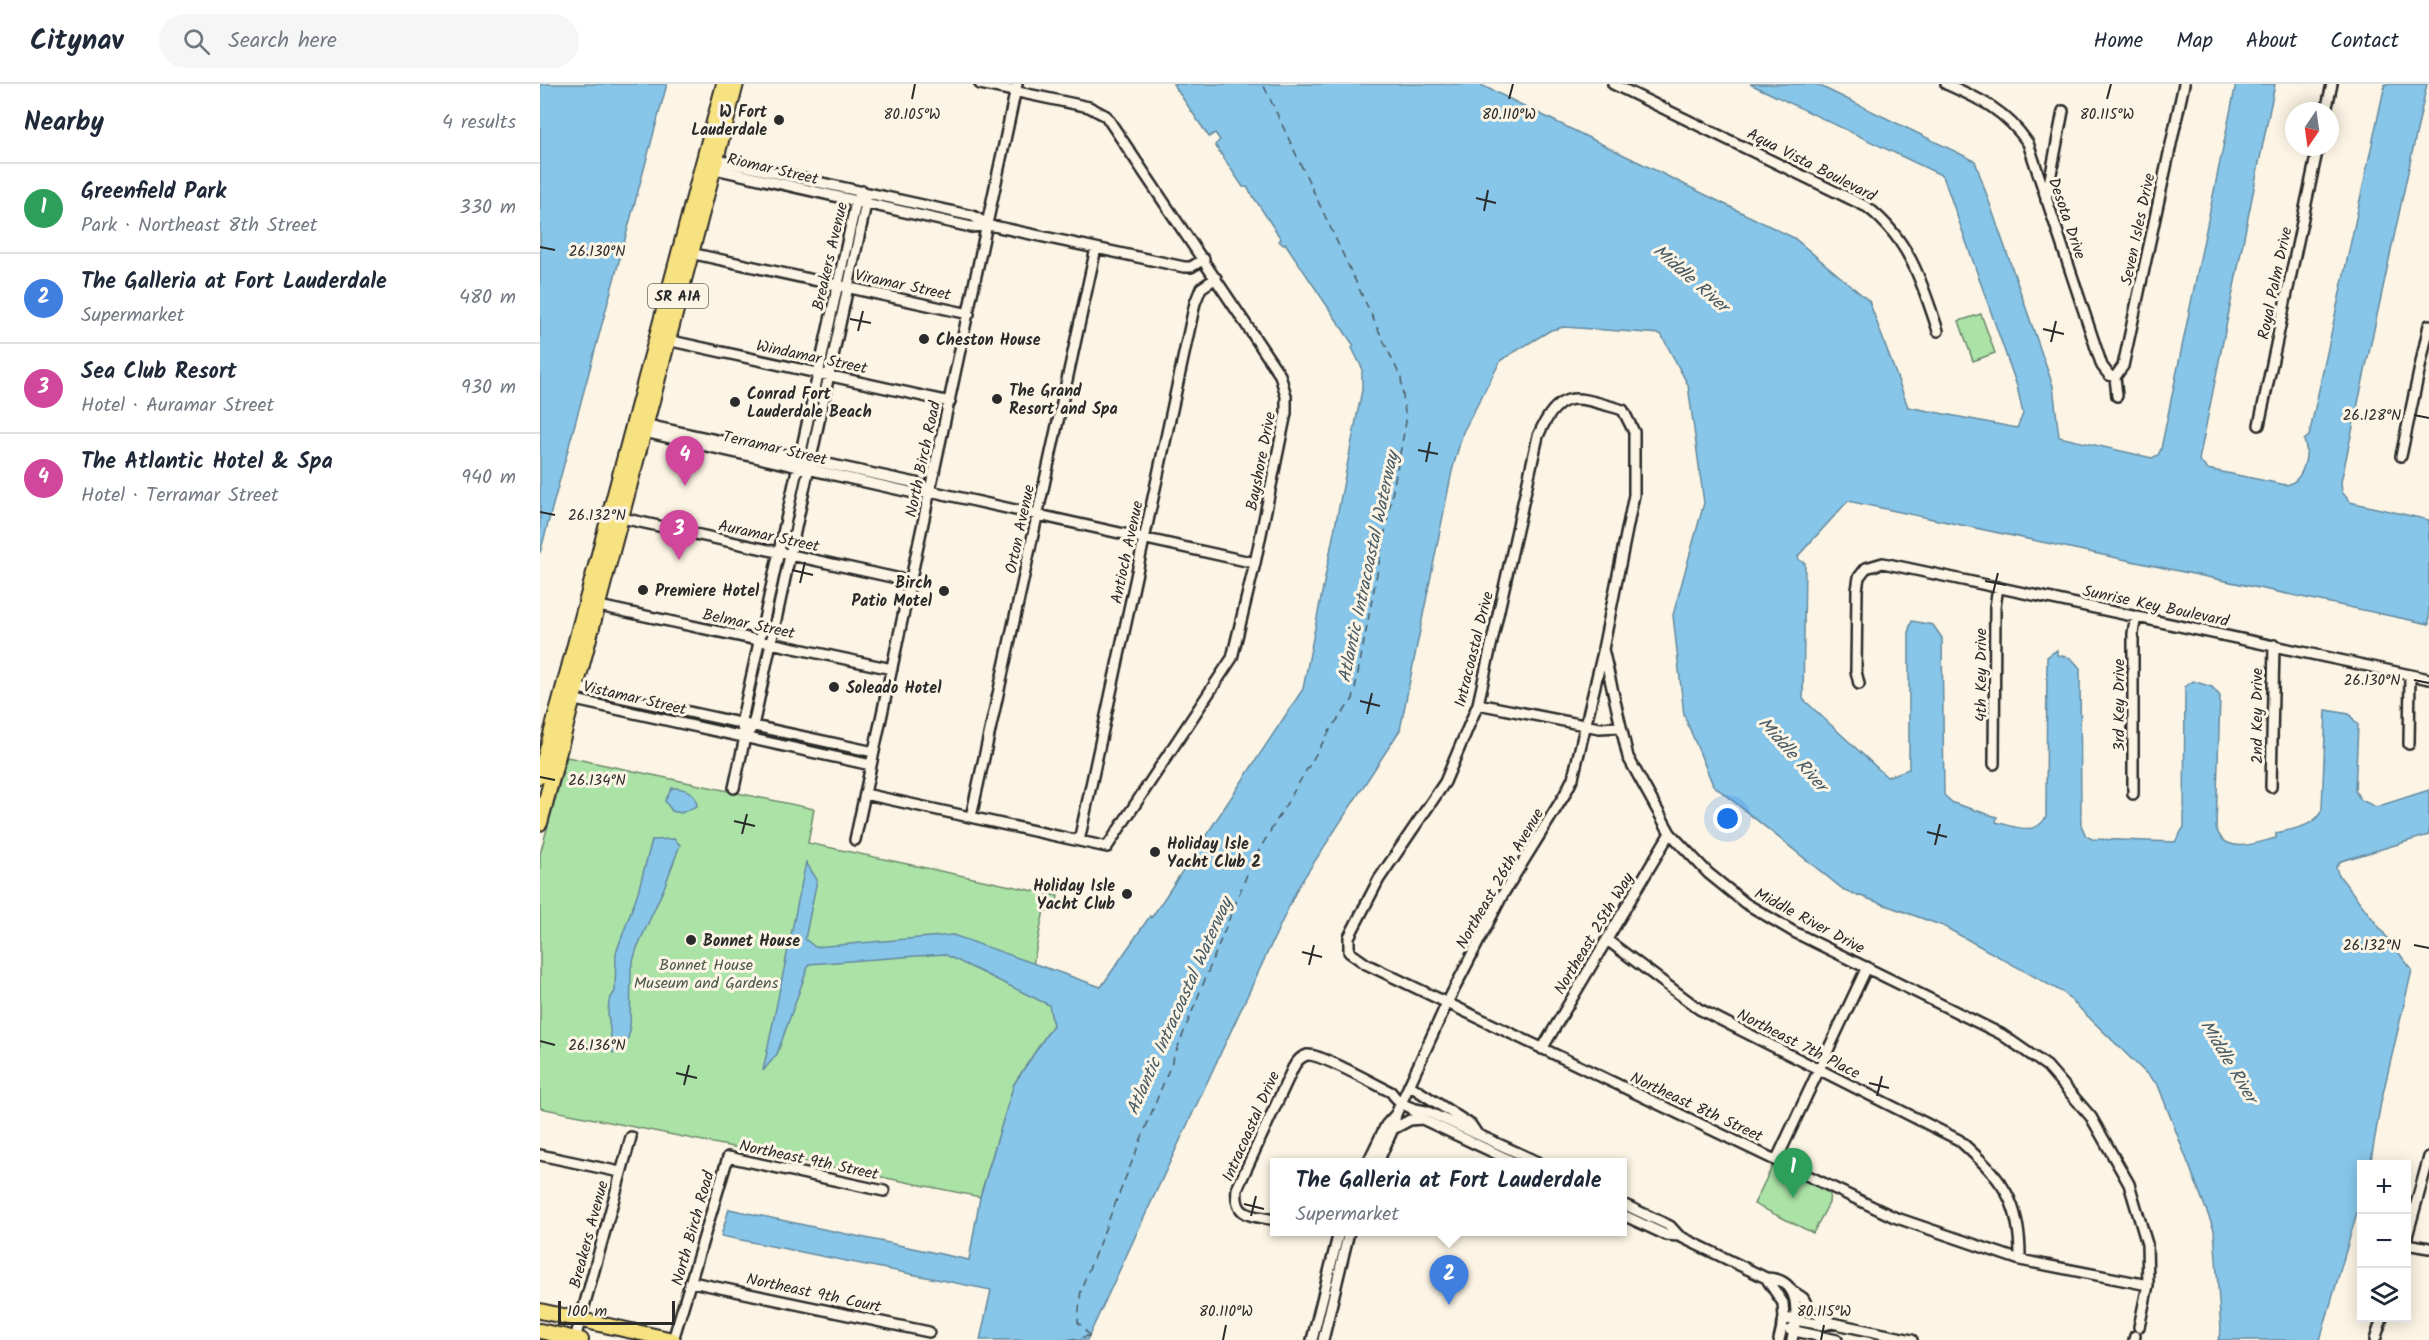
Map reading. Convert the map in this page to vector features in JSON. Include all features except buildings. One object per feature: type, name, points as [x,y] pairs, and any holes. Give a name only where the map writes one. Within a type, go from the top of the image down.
[{"type":"main road","name":"SR A1A","points":[[540,776],[572,693],[599,606],[622,518],[641,428],[690,253],[710,163],[724,84]]},
{"type":"main road","name":"SR A1A","points":[[540,824],[710,163],[736,84]]},
{"type":"main road","points":[[540,1311],[673,1340]]},
{"type":"main road","points":[[540,1331],[578,1339]]},
{"type":"street","name":"Bayshore Drive","points":[[980,84],[1017,88],[1089,107],[1106,116],[1280,375],[1286,396],[1284,421],[1255,563],[1229,665],[1107,847],[1079,841]]},
{"type":"street","name":"Aqua Vista Boulevard","points":[[1613,84],[1867,207],[1891,228],[1908,251],[1921,280],[1938,331]]},
{"type":"street","name":"Desota Drive","points":[[1946,84],[1991,104],[2016,126],[2028,143],[2102,366],[2109,375],[2115,377]]},
{"type":"street","name":"Seven Isles Drive","points":[[2115,377],[2123,366],[2184,84]]},
{"type":"street","points":[[2328,102],[2332,84]]},
{"type":"street","name":"North Birch Road","points":[[855,840],[1017,88]]},
{"type":"street","points":[[2046,201],[2063,111]]},
{"type":"street","name":"Royal Palm Drive","points":[[2259,425],[2316,156]]},
{"type":"street","name":"Riomar Street","points":[[710,163],[863,191],[973,216],[989,225],[1184,267],[1191,267],[1204,260]]},
{"type":"street","name":"Riomar Street","points":[[710,163],[856,202],[971,227],[989,225]]},
{"type":"street","name":"Breakers Avenue","points":[[745,737],[741,724],[778,552],[856,202],[863,191]]},
{"type":"street","name":"Breakers Avenue","points":[[734,788],[745,737],[753,726],[813,460],[866,204],[863,191]]},
{"type":"street","name":"Orton Avenue","points":[[971,817],[1096,248]]},
{"type":"street","name":"Viramar Street","points":[[690,253],[969,314]]},
{"type":"street","name":"Antioch Avenue","points":[[1079,841],[1195,303],[1202,288],[1216,278]]},
{"type":"street","points":[[2401,456],[2429,325]]},
{"type":"street","name":"Windamar Street","points":[[667,340],[950,402]]},
{"type":"street","points":[[2115,377],[2117,396]]},
{"type":"street","name":"Intracoastal Drive","points":[[1349,952],[1349,937],[1379,879],[1445,783],[1478,704],[1538,436],[1548,415],[1561,401],[1581,399],[1594,402]]},
{"type":"street","name":"Middle River Drive","points":[[1594,402],[1623,411],[1634,432],[1634,495],[1604,649],[1628,757],[1670,832],[1708,873],[1745,903],[1794,932],[2001,1034],[2047,1066],[2091,1118],[2129,1184],[2147,1244],[2148,1285],[2139,1327]]},
{"type":"street","name":"Terramar Street","points":[[641,428],[813,460],[916,483],[930,492]]},
{"type":"street","name":"Terramar Street","points":[[641,428],[797,468],[914,494],[930,492],[1255,563]]},
{"type":"street","name":"Auramar Street","points":[[622,518],[910,581]]},
{"type":"street","name":"Sunrise Key Boulevard","points":[[1859,684],[1857,584],[1866,568],[1890,563],[2429,679]]},
{"type":"street","name":"4th Key Drive","points":[[1994,764],[1995,608],[1998,587]]},
{"type":"street","name":"Belmar Street","points":[[599,606],[892,669]]},
{"type":"street","name":"3rd Key Drive","points":[[2133,794],[2133,633],[2136,616]]},
{"type":"street","name":"2nd Key Drive","points":[[2271,787],[2274,645]]},
{"type":"street","name":"Northeast 26th Avenue","points":[[1380,1158],[1393,1129],[1396,1114],[1447,1003],[1503,894],[1565,794],[1573,777],[1604,649]]},
{"type":"street","points":[[2409,744],[2410,675]]},
{"type":"street","name":"Vistamar Street","points":[[572,693],[623,698],[874,752]]},
{"type":"street","name":"Vistamar Street","points":[[572,693],[621,710],[871,765]]},
{"type":"street","points":[[621,710],[623,698]]},
{"type":"street","points":[[1478,704],[1586,726],[1607,729],[1620,727]]},
{"type":"street","points":[[808,751],[811,739]]},
{"type":"street","points":[[865,794],[1079,841]]},
{"type":"street","name":"Northeast 25th Way","points":[[1542,1049],[1670,832]]},
{"type":"street","name":"Northeast 7th Place","points":[[1607,940],[1699,1010],[1959,1140],[1990,1168],[2013,1201],[2020,1233],[2020,1260]]},
{"type":"street","name":"Northeast 8th Street","points":[[1349,952],[1366,964],[1894,1217],[2020,1260],[2148,1285]]},
{"type":"street","points":[[1776,1161],[1867,967]]},
{"type":"street","name":"Intracoastal Drive","points":[[1270,1219],[1250,1215],[1239,1208],[1236,1203],[1237,1189],[1293,1068],[1303,1057],[1311,1055],[1324,1060],[1391,1092],[1401,1103]]},
{"type":"street","points":[[1409,1085],[1471,1125],[1478,1134]]},
{"type":"street","points":[[1401,1103],[1412,1109],[1422,1119],[1505,1158]]},
{"type":"street","points":[[1412,1109],[1426,1111],[1529,1158]]},
{"type":"street","name":"Northeast 26th Avenue","points":[[1370,1158],[1386,1125],[1396,1114]]},
{"type":"street","points":[[1393,1129],[1410,1120],[1422,1119]]},
{"type":"street","name":"Breakers Avenue","points":[[578,1339],[580,1320],[631,1137]]},
{"type":"street","points":[[540,1155],[620,1172]]},
{"type":"street","name":"North Birch Road","points":[[673,1340],[728,1157]]},
{"type":"street","name":"Northeast 9th Street","points":[[728,1157],[884,1191]]},
{"type":"street","points":[[2411,1224],[2429,1157]]},
{"type":"street","points":[[1627,1206],[1670,1226],[1679,1236]]},
{"type":"street","points":[[1627,1217],[1666,1235],[1679,1236],[1766,1278],[1777,1278],[1803,1298],[1810,1310],[1832,1323],[1912,1340]]},
{"type":"street","points":[[1312,1340],[1340,1236]]},
{"type":"street","points":[[1323,1340],[1340,1236]]},
{"type":"street","points":[[2411,1243],[2429,1248]]},
{"type":"street","points":[[1766,1278],[1783,1303],[1784,1318],[1779,1340]]},
{"type":"street","name":"Northeast 9th Court","points":[[692,1282],[929,1332]]},
{"type":"street","points":[[1793,1336],[1797,1320],[1794,1292]]},
{"type":"street","points":[[1784,1318],[1823,1325],[1832,1323]]},
{"type":"street","points":[[2375,1340],[2380,1322]]},
{"type":"street","points":[[1781,1329],[1793,1336],[1837,1340]]},
{"type":"green space","points":[[1981,314],[1995,353],[1973,361],[1959,321]]},
{"type":"green space","name":"Bonnet House Museum and Gardens","points":[[567,757],[814,809],[808,843],[1058,896],[1055,912],[1044,910],[1027,994],[1050,1005],[1053,1025],[1014,1084],[980,1197],[540,1108],[540,854]]},
{"type":"green space","points":[[1773,1165],[1830,1193],[1829,1203],[1813,1233],[1754,1204]]},
{"type":"water","points":[[540,84],[667,84],[540,553]]},
{"type":"water","points":[[1173,84],[1479,84],[1794,238],[1869,301],[1908,407],[2017,428],[2023,414],[2017,386],[1943,176],[1750,84],[1816,84],[1975,161],[2053,386],[2059,437],[2152,458],[2158,455],[2161,449],[2236,84],[2275,84],[2199,460],[2207,469],[2286,485],[2297,479],[2304,467],[2306,446],[2304,440],[2309,436],[2385,84],[2427,84],[2341,482],[2342,492],[2350,502],[2429,520],[2429,624],[1848,501],[1798,556],[1799,560],[1805,563],[1803,699],[1887,777],[1909,769],[1909,629],[1912,621],[1933,625],[1942,638],[1944,795],[1953,803],[1997,817],[1996,822],[2030,828],[2036,827],[2046,817],[2047,657],[2057,650],[2057,655],[2071,658],[2080,668],[2081,825],[2086,836],[2092,839],[2175,842],[2184,827],[2185,687],[2193,681],[2212,687],[2220,696],[2216,828],[2220,837],[2226,842],[2242,845],[2276,838],[2276,833],[2303,826],[2315,820],[2319,815],[2322,809],[2326,710],[2349,714],[2358,725],[2355,791],[2361,800],[2376,807],[2429,790],[2429,835],[2341,861],[2336,867],[2338,874],[2412,970],[2381,1102],[2371,1160],[2357,1160],[2357,1213],[2320,1340],[2218,1340],[2221,1330],[2214,1230],[2158,1085],[2064,993],[1943,926],[1844,890],[1713,785],[1684,715],[1673,615],[1704,503],[1688,385],[1661,334],[1564,327],[1551,330],[1501,360],[1463,432],[1452,471],[1400,730],[1298,887],[1087,1340],[980,1340],[991,1290],[721,1236],[729,1209],[969,1260],[980,1197],[1014,1084],[1053,1025],[1049,1005],[944,954],[809,964],[777,1054],[763,1071],[806,862],[817,880],[805,939],[815,947],[953,935],[1101,987],[1150,916],[1152,917],[1303,689],[1362,390],[1362,368],[1352,348],[1354,346],[1285,243],[1283,245],[1279,241],[1281,239],[1247,187],[1243,187],[1215,145],[1220,140],[1215,133],[1209,137]]},
{"type":"water","points":[[672,788],[682,789],[692,794],[697,806],[681,813],[672,811],[665,801]]},
{"type":"water","points":[[674,839],[680,845],[664,888],[637,948],[631,968],[630,1031],[625,1049],[613,1053],[608,1014],[609,1001],[615,991],[616,953],[638,892],[652,840]]},
{"type":"ferry route","points":[[1090,1336],[1078,1322],[1081,1289],[1252,862],[1332,727],[1353,699],[1406,422],[1401,378],[1263,84]]},
{"type":"ferry route","points":[[1068,1340],[1089,1336]]},
{"type":"place","name":"W Fort Lauderdale","points":[[779,120]]},
{"type":"place","name":"Cheston House","points":[[924,339]]},
{"type":"place","name":"The Grand Resort and Spa","points":[[997,399]]},
{"type":"place","name":"Conrad Fort Lauderdale Beach","points":[[735,402]]},
{"type":"place","name":"The Atlantic Hotel & Spa","points":[[685,486]]},
{"type":"place","name":"Sea Club Resort","points":[[679,560]]},
{"type":"place","name":"Premiere Hotel","points":[[643,590]]},
{"type":"place","name":"Birch Patio Motel","points":[[944,591]]},
{"type":"place","name":"Soleado Hotel","points":[[834,687]]},
{"type":"place","name":"Holiday Isle Yacht Club 2","points":[[1155,852]]},
{"type":"place","name":"Holiday Isle Yacht Club","points":[[1127,894]]},
{"type":"place","name":"Bonnet House","points":[[691,940]]},
{"type":"place","name":"Greenfield Park","points":[[1793,1198]]},
{"type":"place","name":"The Galleria at Fort Lauderdale","points":[[1449,1305]]},
{"type":"water label","name":"Middle River","points":[[1691,278]]},
{"type":"water label","name":"Atlantic Intracoastal Waterway","points":[[1368,567]]},
{"type":"water label","name":"Middle River","points":[[1793,754]]},
{"type":"water label","name":"Atlantic Intracoastal Waterway","points":[[1179,1006]]},
{"type":"water label","name":"Middle River","points":[[2229,1061]]}]
